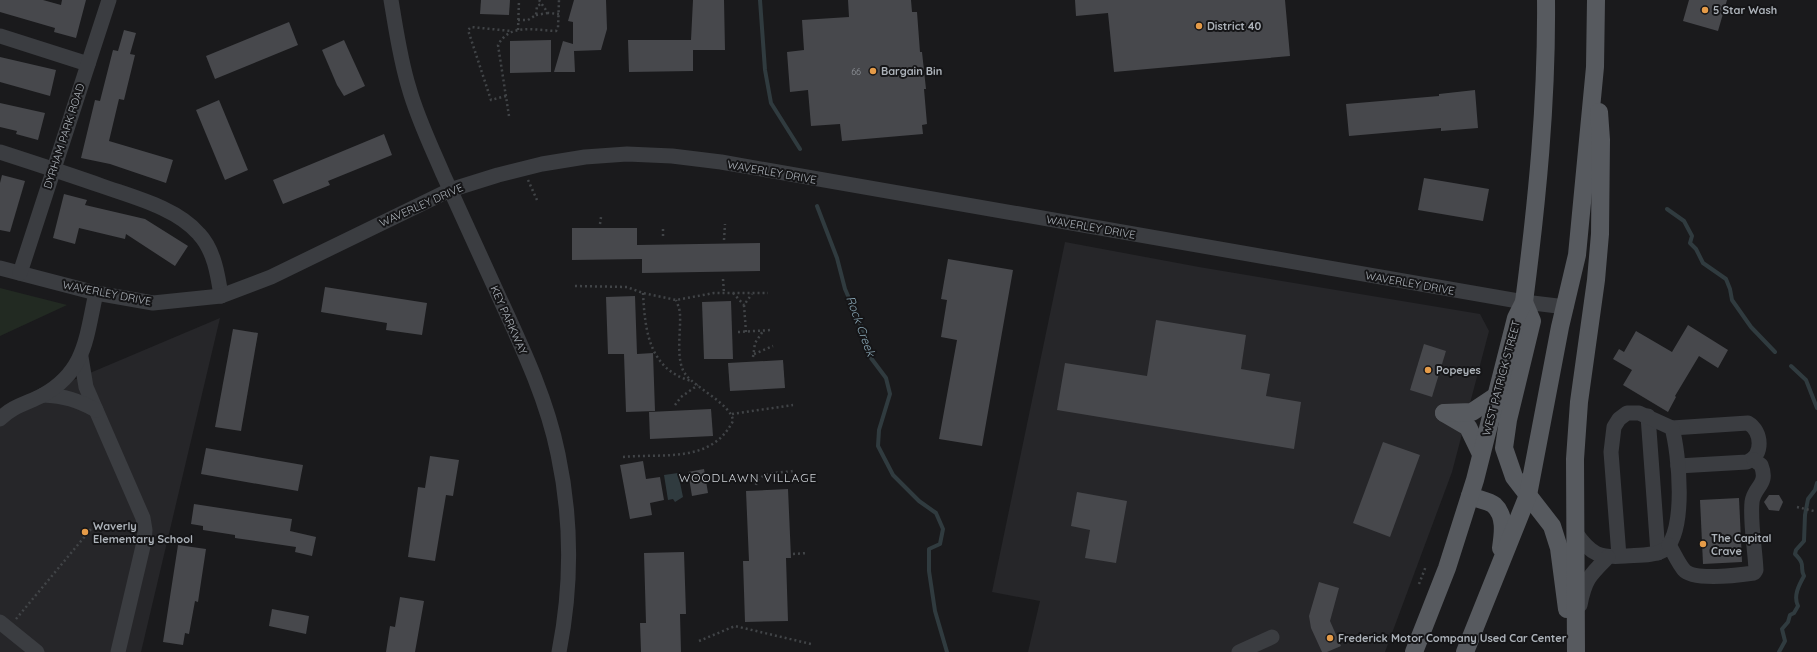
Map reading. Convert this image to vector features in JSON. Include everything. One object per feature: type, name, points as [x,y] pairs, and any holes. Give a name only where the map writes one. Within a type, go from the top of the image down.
[{"type":"main road","name":"WEST PATRICK STREET","points":[[1414,652],[1447,568],[1470,496],[1516,318],[1524,302],[1539,173],[1545,88],[1546,0]]},
{"type":"main road","points":[[1465,652],[1528,495],[1560,327],[1566,307],[1577,255],[1595,67],[1596,0]]},
{"type":"main road","points":[[1576,652],[1576,428],[1596,280],[1600,234],[1601,140],[1595,67]]},
{"type":"main road","points":[[1524,302],[1532,321],[1508,420],[1504,448],[1514,477],[1552,526],[1560,548],[1573,652]]},
{"type":"main road","points":[[1481,454],[1468,427],[1444,413],[1472,412],[1496,396]]},
{"type":"main road","points":[[1470,496],[1494,505],[1504,524],[1499,570]]},
{"type":"street","name":"DYRHAM PARK ROAD","points":[[20,273],[109,0]]},
{"type":"street","name":"KEY PARKWAY","points":[[391,0],[397,39],[409,89],[450,190],[528,362],[544,404],[558,452],[565,494],[569,554],[567,613],[559,652]]},
{"type":"street","points":[[0,36],[88,64]]},
{"type":"street","points":[[0,152],[145,201],[186,221],[200,234],[210,250],[217,271],[221,296]]},
{"type":"street","name":"WAVERLEY DRIVE","points":[[0,268],[96,293],[154,303],[221,296],[264,280],[450,190],[498,175],[542,164],[585,157],[628,154],[672,156],[721,162],[1524,302],[1566,307]]},
{"type":"street","points":[[0,419],[18,405],[43,395],[72,373],[81,357],[96,293]]},
{"type":"street","points":[[81,357],[86,388],[142,518],[145,530],[144,542],[118,652]]},
{"type":"street","points":[[43,395],[64,396],[75,399],[96,410]]},
{"type":"street","points":[[1614,557],[1611,452],[1614,427],[1619,419],[1627,413],[1639,413],[1672,428],[1748,423],[1755,427],[1757,432],[1759,453],[1754,460],[1747,462],[1678,466]]},
{"type":"street","points":[[1648,416],[1664,549],[1684,570],[1690,574],[1699,576],[1754,573],[1756,570],[1752,500],[1763,483],[1764,476],[1761,465],[1754,460]]},
{"type":"street","points":[[1664,549],[1680,506],[1676,442],[1672,428]]},
{"type":"street","points":[[1576,533],[1591,551],[1614,557],[1664,549]]},
{"type":"street","points":[[1577,618],[1583,590],[1588,577],[1614,557]]},
{"type":"street","points":[[4,625],[37,652]]},
{"type":"street","points":[[1240,652],[1272,636]]},
{"type":"path","points":[[518,30],[519,0]]},
{"type":"path","points":[[539,0],[548,13]]},
{"type":"path","points":[[509,116],[497,48],[501,39],[512,31],[556,31],[558,28],[559,0]]},
{"type":"path","points":[[536,15],[537,6],[541,4]]},
{"type":"path","points":[[518,20],[528,20],[536,15],[548,13],[559,14]]},
{"type":"path","points":[[506,96],[491,100],[468,30],[471,27],[509,29],[512,31]]},
{"type":"path","points":[[528,180],[537,200]]},
{"type":"path","points":[[600,224],[602,217]]},
{"type":"path","points":[[724,240],[725,224]]},
{"type":"path","points":[[662,229],[663,239]]},
{"type":"path","points":[[723,279],[724,293]]},
{"type":"path","points":[[575,286],[627,287],[643,293],[676,300],[733,292],[753,294],[768,293]]},
{"type":"path","points":[[733,292],[744,305],[746,332]]},
{"type":"path","points":[[643,293],[647,335],[656,354],[670,371],[682,378],[692,381]]},
{"type":"path","points":[[744,305],[753,294]]},
{"type":"path","points":[[623,457],[674,455],[699,451],[724,436],[733,421],[732,414],[685,375],[681,364],[680,314],[676,300]]},
{"type":"path","points":[[738,332],[772,330]]},
{"type":"path","points":[[763,331],[757,338],[754,356],[773,346]]},
{"type":"path","points":[[675,405],[681,397],[698,386]]},
{"type":"path","points":[[732,414],[793,405]]},
{"type":"path","points":[[756,485],[757,480],[761,476],[793,471]]},
{"type":"path","points":[[1797,507],[1814,511]]},
{"type":"path","points":[[4,625],[91,528]]},
{"type":"path","points":[[793,554],[807,552]]},
{"type":"path","points":[[1419,584],[1426,566]]},
{"type":"path","points":[[699,641],[729,627],[735,626],[811,644]]},
{"type":"shaded area","points":[[1065,242],[1199,267],[1480,314],[1489,331],[1452,472],[1385,652],[1028,652],[1040,601],[992,592]]},
{"type":"shaded area","points":[[0,288],[67,305],[0,336]]},
{"type":"shaded area","name":"Waverly Elementary School","points":[[220,318],[141,652],[0,652],[0,411]]},
{"type":"shaded area","points":[[678,473],[683,497],[675,502],[673,499],[668,500],[664,475]]},
{"type":"building","points":[[0,0],[43,0],[61,5],[62,0],[86,0],[76,38],[54,32],[55,28],[0,12]]},
{"type":"building","points":[[481,0],[510,0],[509,15],[480,14]]},
{"type":"building","points":[[574,0],[606,0],[607,29],[601,50],[574,51],[575,72],[554,72],[563,41],[573,44],[573,22],[568,21]]},
{"type":"building","points":[[693,0],[724,0],[725,50],[693,50],[693,71],[629,72],[628,40],[691,40]]},
{"type":"building","points":[[848,0],[911,0],[912,12],[917,12],[920,52],[922,52],[926,89],[924,89],[927,124],[922,125],[923,134],[842,141],[840,124],[811,126],[808,90],[790,92],[787,52],[804,50],[802,20],[849,17]]},
{"type":"building","name":"District 40","points":[[1075,0],[1285,0],[1290,56],[1114,72],[1108,13],[1076,16]]},
{"type":"building","name":"5 Star Wash","points":[[1689,0],[1727,0],[1718,31],[1683,21]]},
{"type":"building","points":[[289,22],[298,45],[215,79],[206,56]]},
{"type":"building","points":[[124,30],[136,33],[130,54],[135,55],[124,100],[119,99],[109,141],[173,160],[166,183],[110,164],[81,158],[95,100],[100,101],[113,50],[118,51]]},
{"type":"building","points":[[344,40],[365,86],[344,96],[337,85],[322,50]]},
{"type":"building","points":[[551,40],[551,72],[510,73],[510,41]]},
{"type":"building","points":[[0,57],[56,70],[50,96],[0,82]]},
{"type":"building","points":[[1475,90],[1478,128],[1441,131],[1441,128],[1349,136],[1346,104],[1439,96],[1439,94]]},
{"type":"building","points":[[219,100],[248,170],[225,180],[196,110]]},
{"type":"building","points":[[0,103],[45,113],[38,140],[16,134],[17,131],[0,127]]},
{"type":"building","points":[[384,134],[392,155],[328,181],[330,185],[283,204],[273,180]]},
{"type":"building","points":[[2,175],[25,181],[10,232],[0,230],[0,183]]},
{"type":"building","points":[[1424,178],[1489,189],[1483,221],[1418,210]]},
{"type":"building","points":[[64,194],[87,200],[85,205],[145,219],[188,246],[175,266],[126,234],[125,239],[79,228],[75,244],[53,238]]},
{"type":"building","points":[[572,228],[637,228],[637,245],[760,243],[760,271],[642,273],[642,259],[572,260]]},
{"type":"building","points":[[948,259],[1013,270],[982,446],[939,439],[957,340],[941,337],[947,300],[941,299]]},
{"type":"building","points":[[325,287],[427,303],[422,335],[386,330],[387,323],[321,312]]},
{"type":"building","points":[[635,296],[637,354],[653,353],[655,411],[626,412],[624,354],[608,354],[606,297]]},
{"type":"building","points":[[731,301],[733,359],[704,359],[702,302]]},
{"type":"building","points":[[1156,320],[1246,335],[1241,369],[1270,374],[1266,396],[1301,402],[1294,449],[1057,410],[1065,363],[1147,376]]},
{"type":"building","points":[[1688,325],[1728,350],[1718,368],[1699,356],[1675,396],[1676,397],[1668,412],[1623,385],[1632,370],[1613,359],[1619,349],[1624,352],[1636,331],[1672,352]]},
{"type":"building","points":[[233,329],[258,333],[241,431],[215,427]]},
{"type":"building","name":"Popeyes","points":[[1424,344],[1446,351],[1432,397],[1410,390]]},
{"type":"building","points":[[783,360],[785,388],[730,391],[728,363]]},
{"type":"building","points":[[711,409],[713,436],[650,439],[649,412]]},
{"type":"building","points":[[1383,442],[1420,455],[1390,537],[1353,523]]},
{"type":"building","points":[[206,448],[303,465],[298,491],[201,474]]},
{"type":"building","points":[[430,456],[459,460],[453,496],[446,495],[435,561],[408,557],[418,487],[425,488]]},
{"type":"building","points":[[643,461],[646,479],[660,477],[664,500],[650,503],[652,515],[630,519],[620,465]]},
{"type":"building","points":[[704,469],[708,493],[692,496],[688,472]]},
{"type":"building","points":[[788,489],[791,558],[786,558],[788,621],[745,622],[743,561],[749,561],[746,491]]},
{"type":"building","points":[[1077,492],[1127,501],[1116,563],[1085,558],[1090,530],[1071,526]]},
{"type":"building","points":[[1769,495],[1779,495],[1783,502],[1779,511],[1769,510],[1764,502]]},
{"type":"building","points":[[1739,498],[1742,562],[1703,564],[1700,500]]},
{"type":"building","points":[[194,504],[292,519],[290,531],[316,537],[312,556],[295,552],[296,547],[235,538],[235,535],[203,530],[203,526],[191,524]]},
{"type":"building","points":[[178,545],[206,549],[198,602],[195,601],[189,634],[185,633],[183,645],[163,642]]},
{"type":"building","points":[[684,552],[686,614],[680,614],[681,652],[641,652],[640,623],[646,623],[644,553]]},
{"type":"building","points":[[1319,582],[1339,588],[1330,621],[1341,646],[1327,652],[1322,652],[1311,628],[1309,616]]},
{"type":"building","points":[[400,597],[424,601],[415,652],[386,652],[390,626],[395,627]]},
{"type":"building","points":[[272,609],[309,616],[306,634],[269,626]]},
{"type":"waterway","name":"Rock Creek","points":[[760,0],[765,70],[771,103],[800,149]]},
{"type":"waterway","name":"Rock Creek","points":[[817,206],[837,258],[845,289],[863,330],[871,358],[886,378],[890,394],[879,430],[878,446],[893,475],[919,501],[936,513],[943,529],[940,544],[929,549],[929,571],[935,611],[947,652]]},
{"type":"waterway","points":[[1667,209],[1684,221],[1692,236],[1690,243],[1696,249],[1703,263],[1726,279],[1732,300],[1751,327],[1775,352]]},
{"type":"waterway","points":[[1791,366],[1806,380],[1817,408]]},
{"type":"waterway","points":[[1779,652],[1785,641],[1782,629],[1788,622],[1790,615],[1794,613],[1798,606],[1796,594],[1804,576],[1801,561],[1795,554],[1796,550],[1804,541],[1805,515],[1808,499],[1815,490],[1817,483]]},
{"type":"place","name":"5 Star Wash","points":[[1705,10]]},
{"type":"place","name":"District 40","points":[[1199,26]]},
{"type":"place","name":"Bargain Bin","points":[[873,71]]},
{"type":"place","name":"Popeyes","points":[[1428,370]]},
{"type":"place","name":"Waverly Elementary School","points":[[85,532]]},
{"type":"place","name":"The Capital Crave","points":[[1703,544]]},
{"type":"place","name":"Frederick Motor Company Used Car Center","points":[[1330,638]]},
{"type":"district","name":"WOODLAWN VILLAGE","points":[[748,477]]}]
